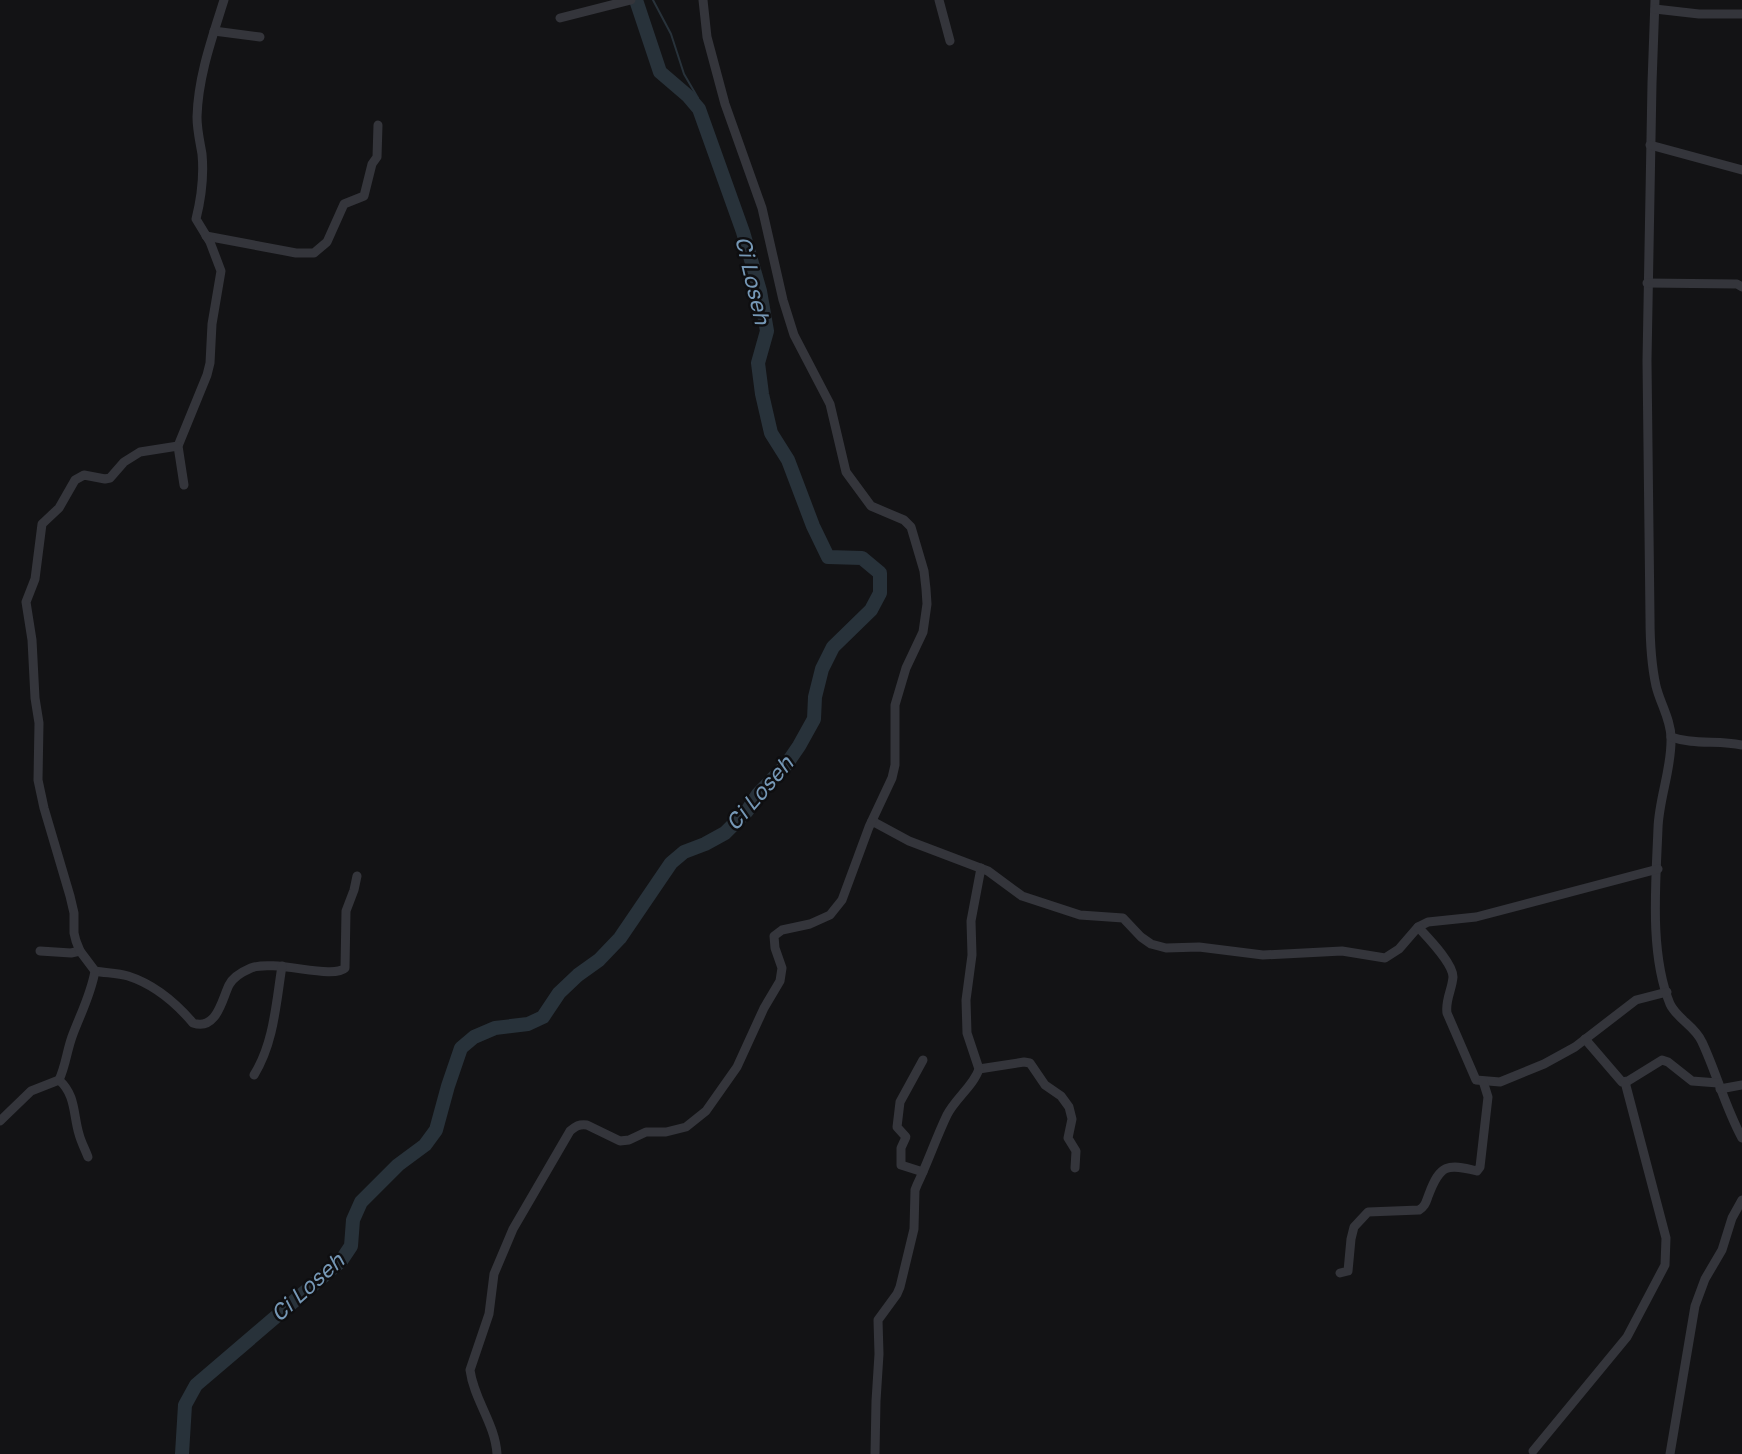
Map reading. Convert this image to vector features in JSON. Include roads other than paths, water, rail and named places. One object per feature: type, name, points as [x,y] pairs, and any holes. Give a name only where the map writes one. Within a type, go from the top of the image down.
[{"type":"street","points":[[184,484],[178,447],[210,363],[212,324],[221,272],[196,219],[202,157],[197,120],[201,82],[224,0]]},
{"type":"street","points":[[560,18],[630,0]]},
{"type":"street","points":[[497,1454],[492,1425],[471,1378],[471,1370],[489,1314],[494,1274],[513,1229],[570,1131],[580,1124],[620,1141],[629,1140],[646,1132],[666,1132],[683,1128],[706,1111],[737,1067],[764,1008],[780,981],[782,968],[775,948],[774,936],[782,930],[810,924],[821,919],[835,909],[842,900],[893,772],[895,705],[906,668],[923,632],[927,604],[924,571],[911,527],[904,520],[871,506],[846,472],[830,404],[790,325],[762,208],[725,104],[707,37],[703,0]]},
{"type":"street","points":[[939,0],[950,41]]},
{"type":"street","points":[[1742,14],[1699,14],[1655,4],[1647,283],[1651,656],[1657,688],[1671,737],[1670,759],[1658,825],[1657,940],[1662,974],[1672,1008],[1701,1039],[1732,1119],[1742,1138]]},
{"type":"street","points":[[214,31],[260,37]]},
{"type":"street","points":[[206,236],[296,253],[307,254],[320,249],[327,242],[344,204],[364,195],[372,164],[377,157],[378,125]]},
{"type":"street","points":[[1650,145],[1742,170]]},
{"type":"street","points":[[1647,283],[1737,284],[1742,287]]},
{"type":"street","points":[[178,447],[140,452],[124,462],[110,478],[84,475],[75,480],[59,508],[42,524],[35,579],[26,602],[32,640],[35,698],[40,730],[38,780],[70,896],[74,913],[74,933],[80,951],[95,971],[127,976],[152,987],[181,1010],[193,1023],[211,1021],[221,1006],[231,981],[245,970],[258,965],[333,972],[340,972],[345,968],[346,911],[357,876]]},
{"type":"street","points":[[1671,737],[1687,742],[1719,741],[1742,745]]},
{"type":"street","points":[[872,821],[909,841],[988,871],[1022,896],[1080,915],[1123,918],[1151,944],[1166,948],[1208,948],[1263,955],[1342,951],[1384,958],[1399,949],[1419,927],[1428,922],[1476,917],[1658,869]]},
{"type":"street","points":[[875,1454],[878,1320],[900,1287],[914,1229],[915,1190],[947,1115],[979,1069],[967,1033],[966,1000],[972,955],[971,921],[981,868]]},
{"type":"street","points":[[1419,927],[1452,970],[1453,979],[1446,1006],[1447,1013],[1476,1080],[1500,1082],[1512,1078],[1566,1053],[1635,1000],[1667,992]]},
{"type":"street","points":[[40,951],[80,951]]},
{"type":"street","points":[[254,1075],[268,1043],[282,966]]},
{"type":"street","points":[[0,1121],[32,1091],[59,1080],[95,971]]},
{"type":"street","points":[[1585,1040],[1620,1082],[1625,1082],[1665,1060],[1692,1081],[1719,1086],[1742,1085]]},
{"type":"street","points":[[923,1060],[900,1102],[897,1128],[906,1137],[901,1148],[902,1165],[923,1172]]},
{"type":"street","points":[[979,1069],[1024,1062],[1032,1066],[1045,1085],[1061,1096],[1069,1107],[1072,1119],[1068,1138],[1076,1151],[1075,1168]]},
{"type":"street","points":[[59,1080],[69,1091],[74,1102],[78,1134],[88,1157]]},
{"type":"street","points":[[1340,1273],[1348,1271],[1354,1227],[1368,1212],[1419,1210],[1424,1207],[1438,1173],[1444,1168],[1467,1168],[1477,1171],[1480,1167],[1488,1096],[1483,1081]]},
{"type":"street","points":[[1533,1451],[1627,1337],[1665,1265],[1666,1238],[1625,1082]]},
{"type":"street","points":[[1670,1454],[1685,1355],[1697,1299],[1705,1279],[1722,1250],[1732,1218],[1742,1200]]},
{"type":"waterway","name":"Ci Loseh","points":[[182,1454],[185,1405],[196,1385],[341,1261],[351,1246],[353,1220],[361,1202],[398,1165],[425,1145],[436,1130],[461,1048],[474,1037],[495,1028],[528,1024],[543,1017],[559,993],[599,960],[620,938],[671,863],[684,852],[725,833],[747,811],[758,794],[786,765],[814,719],[815,697],[822,669],[833,647],[871,610],[880,593],[880,573],[862,558],[828,557],[813,526],[788,460],[771,433],[758,363],[767,331],[760,291],[743,232],[699,109],[688,96],[660,72],[636,0]]},
{"type":"waterway","points":[[653,0],[671,34],[684,74],[698,98],[699,109]]}]
